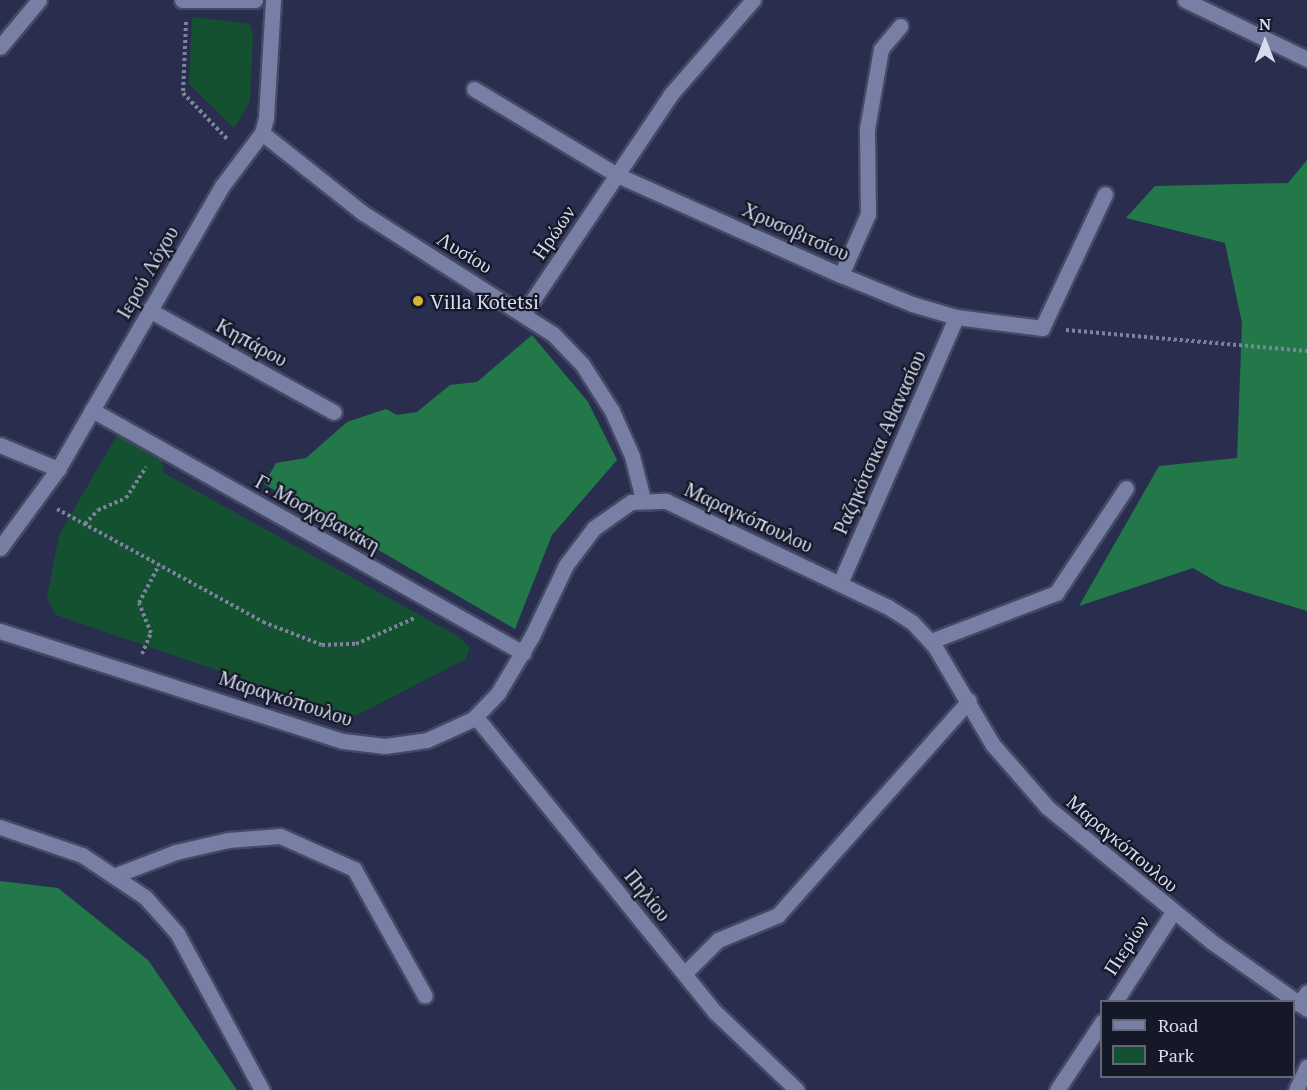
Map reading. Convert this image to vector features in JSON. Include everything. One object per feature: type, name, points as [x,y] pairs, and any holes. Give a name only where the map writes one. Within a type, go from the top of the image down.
[{"type":"street","points":[[0,47],[39,0]]},
{"type":"street","points":[[182,0],[255,0]]},
{"type":"street","name":"Ιερού Λόχου","points":[[0,548],[58,469],[222,186],[262,133],[266,118],[273,0]]},
{"type":"street","name":"Ηρώων","points":[[524,313],[671,94],[753,0]]},
{"type":"street","points":[[1185,0],[1307,59]]},
{"type":"street","points":[[841,274],[868,214],[867,129],[881,49],[900,26]]},
{"type":"street","name":"Χρυσοβιτσίου","points":[[474,89],[617,175],[912,304],[956,317],[1042,328]]},
{"type":"street","name":"Λυσίου","points":[[262,133],[363,213],[524,313],[568,349],[599,390],[632,456],[643,499]]},
{"type":"street","points":[[1042,328],[1105,194]]},
{"type":"street","name":"Κηπάρου","points":[[149,310],[334,412]]},
{"type":"street","name":"Ραζηκότσικα Αθανασίου","points":[[840,583],[956,317]]},
{"type":"street","name":"Γ. Μοσχοβανάκη","points":[[92,410],[523,653]]},
{"type":"street","points":[[0,445],[58,469]]},
{"type":"street","points":[[931,641],[1056,592],[1126,488]]},
{"type":"street","name":"Μαραγκόπουλου","points":[[0,631],[135,672],[312,733],[365,745],[427,740],[476,717],[498,693],[523,653],[580,545],[618,509],[643,499],[683,508],[888,607],[931,641],[969,701],[993,745],[1021,781],[1086,842],[1173,912],[1304,1002]]},
{"type":"street","points":[[685,973],[717,940],[778,915],[969,701]]},
{"type":"street","name":"Πηλίου","points":[[476,717],[715,1012],[797,1090]]},
{"type":"street","points":[[1,828],[71,850],[116,875],[145,897],[177,933],[262,1090]]},
{"type":"street","points":[[116,875],[176,852],[228,840],[280,836],[354,869],[425,996]]},
{"type":"street","name":"Πιερίων","points":[[1116,1000],[1173,912]]},
{"type":"street","points":[[1057,1090],[1100,1024]]},
{"type":"street","points":[[1296,1090],[1307,1066]]},
{"type":"path","points":[[188,0],[183,93],[244,156]]},
{"type":"path","points":[[1042,328],[1307,351]]},
{"type":"path","points":[[85,524],[98,510],[126,498],[160,448]]},
{"type":"path","points":[[38,498],[263,622],[322,645],[340,646],[373,639],[410,623],[434,602]]},
{"type":"path","points":[[135,672],[151,633],[139,603],[159,565]]},
{"type":"green space","points":[[192,17],[250,24],[253,36],[250,101],[234,128],[189,84]]},
{"type":"green space","points":[[1307,160],[1307,611],[1222,585],[1193,568],[1079,606],[1159,466],[1237,458],[1242,323],[1225,243],[1126,218],[1155,186],[1288,183]]},
{"type":"green space","points":[[532,335],[588,402],[617,460],[552,535],[515,629],[264,484],[276,463],[306,458],[347,422],[386,409],[397,415],[417,412],[450,385],[477,382]]},
{"type":"green space","points":[[117,435],[162,461],[164,473],[459,637],[469,647],[466,659],[357,715],[348,715],[56,615],[47,599],[59,535]]},
{"type":"green space","points":[[0,881],[58,888],[148,960],[237,1090],[0,1090]]},
{"type":"place","name":"Villa Kotetsi","points":[[418,301]]}]
